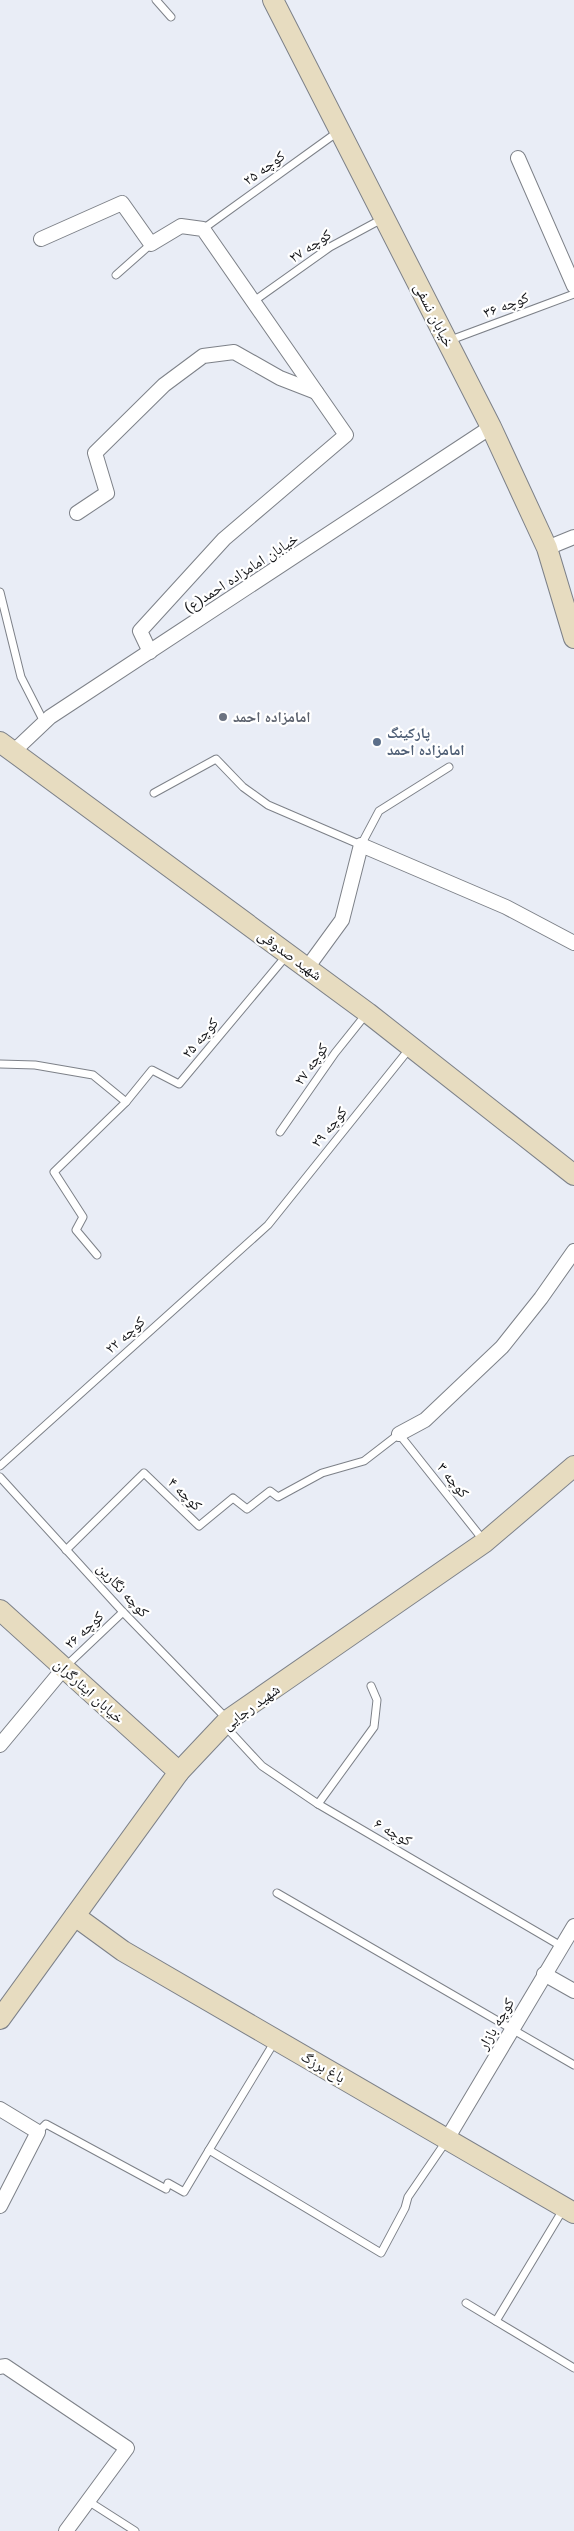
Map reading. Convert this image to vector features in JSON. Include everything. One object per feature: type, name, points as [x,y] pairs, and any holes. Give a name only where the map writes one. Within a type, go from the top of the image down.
[{"type":"street","name":"خیابان نسفی","points":[[273,0],[491,427],[547,548],[574,638]]},
{"type":"street","points":[[518,158],[574,286]]},
{"type":"street","points":[[41,239],[122,203],[151,244],[181,226],[203,229],[346,435],[224,539],[146,624],[140,632],[150,652]]},
{"type":"street","points":[[77,514],[107,493],[95,453],[164,385],[203,356],[234,352],[280,378],[316,392]]},
{"type":"street","name":"خیابان امامزاده احمد(ع)","points":[[6,747],[491,427]]},
{"type":"street","points":[[547,548],[574,537]]},
{"type":"street","name":"شهید صدوقی","points":[[6,747],[368,1013],[574,1175]]},
{"type":"street","points":[[307,968],[342,920],[361,845],[506,907],[574,943]]},
{"type":"street","points":[[399,1434],[425,1420],[502,1347],[541,1298],[574,1251]]},
{"type":"street","name":"شهید رجایی","points":[[0,2019],[179,1772],[226,1722],[485,1542],[574,1466]]},
{"type":"street","name":"خیابان ایثارگران","points":[[0,1610],[179,1772]]},
{"type":"street","points":[[0,1745],[64,1668]]},
{"type":"street","name":"باغ برزگ","points":[[75,1916],[123,1951],[569,2210]]},
{"type":"street","name":"کوچه بازار","points":[[447,2139],[574,1926]]},
{"type":"street","points":[[544,1974],[574,1992]]},
{"type":"street","points":[[0,2109],[38,2132],[0,2206]]},
{"type":"street","points":[[0,2367],[5,2366],[127,2448],[66,2531]]},
{"type":"lane","points":[[156,0],[170,17]]},
{"type":"lane","name":"کوچه ۲۵","points":[[203,229],[340,131]]},
{"type":"lane","name":"کوچه ۲۷","points":[[254,301],[330,247],[384,217]]},
{"type":"lane","points":[[116,275],[151,244]]},
{"type":"lane","name":"کوچه ۳۶","points":[[447,342],[574,294]]},
{"type":"lane","points":[[0,592],[21,677],[44,722]]},
{"type":"lane","points":[[154,793],[216,759],[243,787],[268,805],[361,845],[379,811],[449,767]]},
{"type":"lane","name":"کوچه ۲۵","points":[[126,1102],[152,1070],[179,1084],[288,954]]},
{"type":"lane","name":"کوچه ۲۷","points":[[280,1132],[335,1053],[368,1013]]},
{"type":"lane","name":"کوچه ۲۹","points":[[268,1225],[411,1047]]},
{"type":"lane","points":[[0,1064],[35,1065],[93,1075],[126,1102],[54,1172],[83,1216],[76,1230],[96,1255]]},
{"type":"lane","name":"کوچه ۲۲","points":[[0,1466],[268,1225]]},
{"type":"lane","name":"کوچه ۴","points":[[66,1550],[144,1473],[199,1526],[233,1498],[247,1509],[270,1492],[278,1497],[322,1473],[364,1461],[399,1434]]},
{"type":"lane","name":"کوچه ۳","points":[[399,1434],[485,1542]]},
{"type":"lane","name":"کوچه نگارین","points":[[0,1477],[226,1722]]},
{"type":"lane","name":"کوچه ۲۶","points":[[64,1668],[123,1612]]},
{"type":"lane","points":[[318,1804],[374,1727],[377,1700],[371,1686]]},
{"type":"lane","name":"کوچه ۶","points":[[226,1722],[262,1766],[318,1804],[561,1946]]},
{"type":"lane","points":[[276,1893],[574,2066]]},
{"type":"lane","points":[[38,2132],[46,2124],[166,2189],[168,2183],[184,2192],[276,2040]]},
{"type":"lane","points":[[209,2150],[381,2253],[406,2208],[408,2197],[447,2139]]},
{"type":"lane","points":[[496,2321],[569,2210]]},
{"type":"lane","points":[[466,2303],[574,2368]]},
{"type":"lane","points":[[88,2501],[135,2531]]},
{"type":"place","name":"امامزاده احمد","points":[[223,717]]},
{"type":"place","name":"پارکینگ امامزاده احمد","points":[[377,742]]}]
